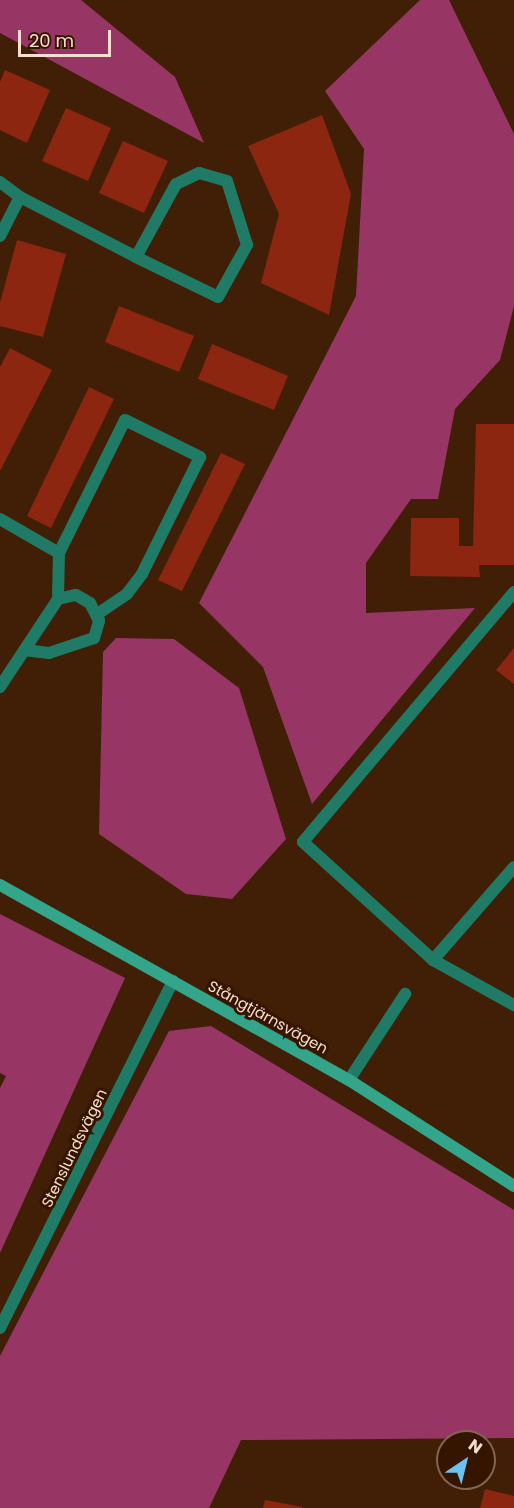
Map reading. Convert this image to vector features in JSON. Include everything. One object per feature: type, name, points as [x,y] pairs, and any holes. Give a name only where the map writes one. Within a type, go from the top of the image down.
[{"type":"street","points":[[0,182],[20,197],[136,257],[218,297],[247,245],[227,181],[200,173],[176,184],[136,257]]},
{"type":"street","points":[[0,236],[20,197]]},
{"type":"street","points":[[0,687],[58,599],[59,552],[125,420],[200,457],[142,574],[128,594],[96,615]]},
{"type":"street","points":[[0,519],[59,552]]},
{"type":"street","points":[[514,592],[303,842],[433,960],[514,1005]]},
{"type":"street","points":[[26,650],[78,646],[94,638],[96,615],[76,595],[58,599]]},
{"type":"street","points":[[433,960],[514,867]]},
{"type":"street","name":"Stångtjärnsvägen","points":[[0,885],[349,1080],[514,1186]]},
{"type":"street","name":"Stenslundsvägen","points":[[0,1328],[173,981]]},
{"type":"street","points":[[349,1080],[405,994]]},
{"type":"shaded area","points":[[0,0],[81,0],[175,77],[204,143],[0,33]]},
{"type":"shaded area","points":[[420,0],[449,0],[514,134],[514,306],[500,360],[455,409],[438,499],[411,499],[366,563],[366,613],[475,608],[312,804],[263,667],[199,603],[356,296],[364,149],[325,91]]},
{"type":"shaded area","points":[[116,638],[174,639],[239,688],[286,839],[232,899],[186,894],[99,834],[103,652]]},
{"type":"shaded area","points":[[0,914],[125,978],[0,1253],[0,1088],[6,1076],[0,1073]]},
{"type":"shaded area","points":[[211,1026],[514,1210],[514,1438],[496,1438],[496,1430],[436,1430],[436,1439],[241,1440],[209,1508],[0,1508],[0,1356],[169,1031]]},
{"type":"building","points":[[5,70],[50,90],[27,143],[0,130],[0,82]]},
{"type":"building","points":[[66,108],[111,128],[88,181],[42,161]]},
{"type":"building","points":[[322,115],[351,194],[329,315],[261,283],[279,214],[248,146]]},
{"type":"building","points":[[123,141],[168,161],[144,213],[99,193]]},
{"type":"building","points":[[17,240],[66,254],[43,337],[0,326],[0,303]]},
{"type":"building","points":[[119,306],[194,336],[179,372],[105,342]]},
{"type":"building","points":[[212,344],[288,376],[274,410],[198,379]]},
{"type":"building","points":[[10,348],[52,370],[0,471],[0,367]]},
{"type":"building","points":[[89,387],[114,399],[51,528],[27,516]]},
{"type":"building","points":[[476,424],[514,424],[514,565],[479,565],[480,577],[410,576],[411,518],[459,518],[459,546],[473,546]]},
{"type":"building","points":[[221,453],[245,464],[182,591],[158,580]]},
{"type":"building","points":[[514,648],[514,684],[496,670]]},
{"type":"building","points":[[485,1490],[514,1496],[514,1508],[480,1508]]},
{"type":"building","points":[[265,1500],[302,1507],[302,1508],[263,1508]]}]
